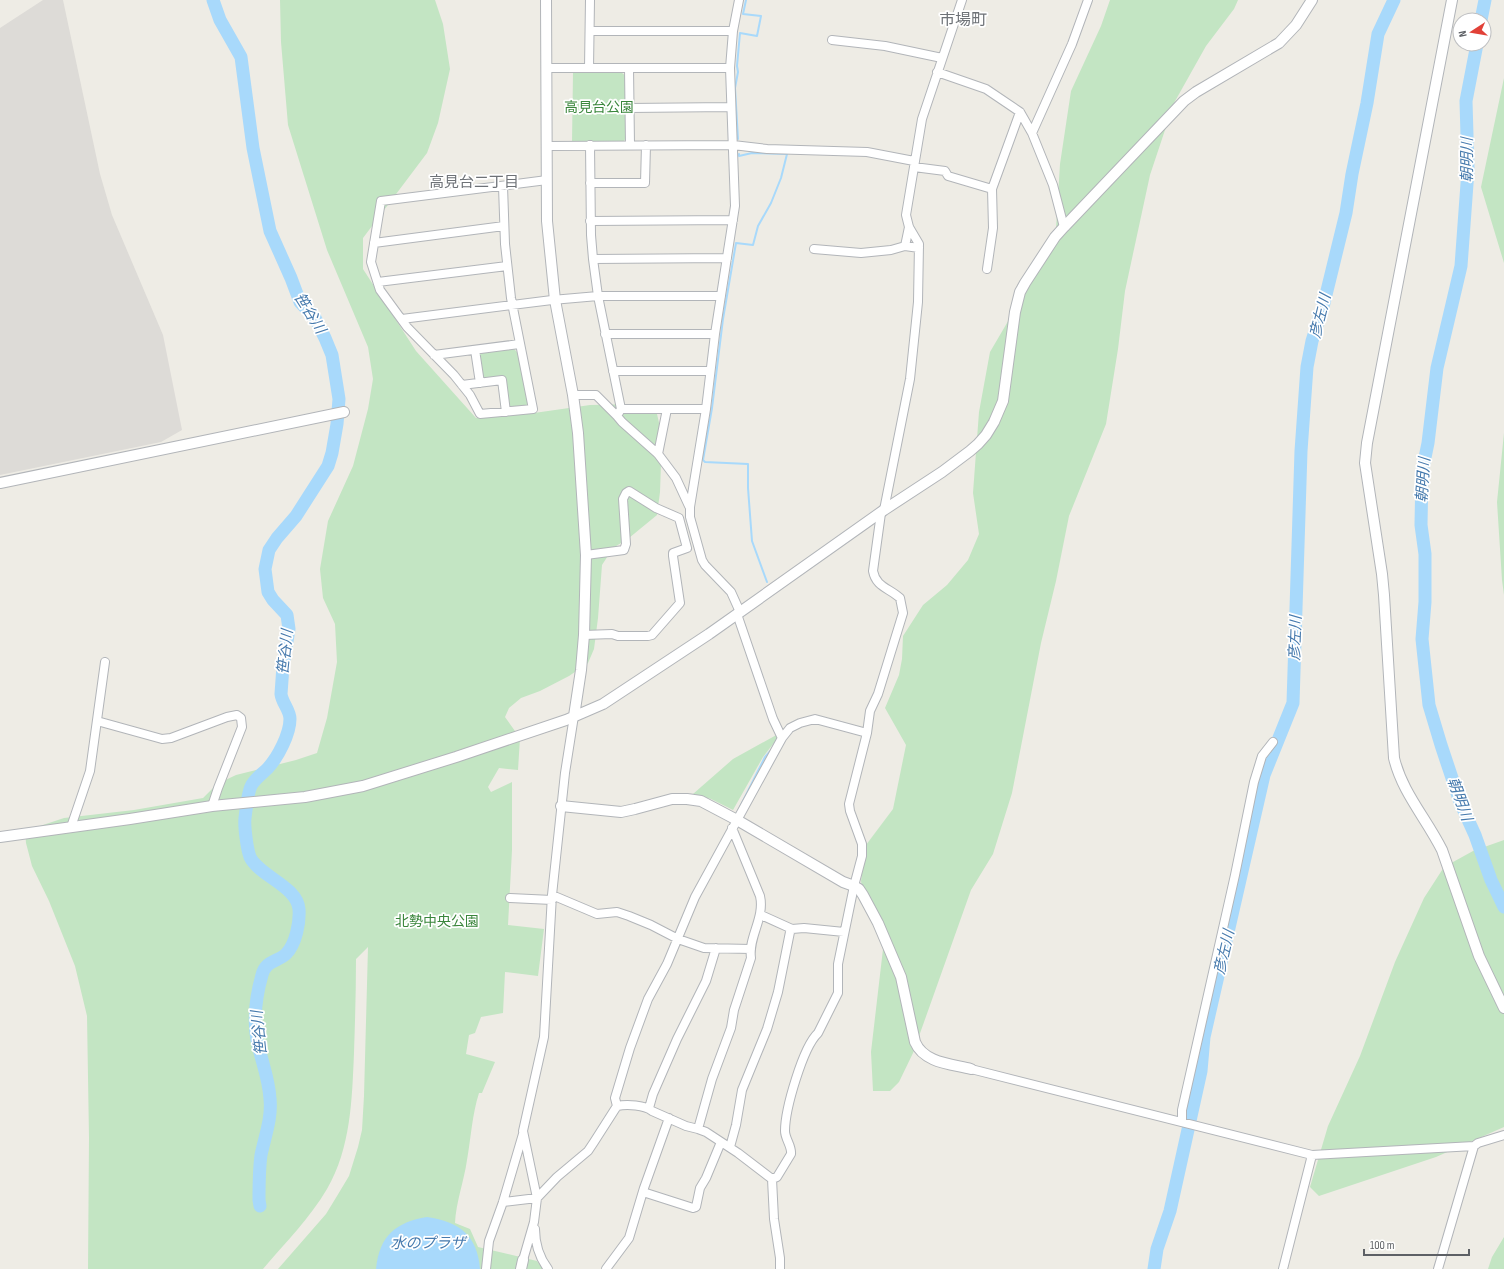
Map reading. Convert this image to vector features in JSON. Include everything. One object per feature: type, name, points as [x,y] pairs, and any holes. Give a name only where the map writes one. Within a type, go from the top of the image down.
[{"type":"street","points":[[486,1269],[489,1241],[503,1202],[523,1131],[544,1037],[552,898],[561,806],[581,670],[584,635],[586,555],[582,476],[573,395],[555,300],[547,221],[546,0]]},
{"type":"street","points":[[589,68],[590,0]]},
{"type":"street","points":[[739,0],[730,68],[735,206],[715,334],[706,409],[690,507],[690,516],[702,560],[705,565],[732,592],[773,719],[782,738]]},
{"type":"street","points":[[904,246],[908,227],[906,215],[922,119],[962,0]]},
{"type":"street","points":[[1032,133],[1072,44],[1088,0]]},
{"type":"street","points":[[0,837],[71,828],[234,803],[304,797],[363,786],[559,723],[603,704],[709,634],[964,455],[986,435],[999,412],[1003,401],[1013,322],[1020,292],[1045,252],[1064,227],[1184,101],[1196,92],[1279,43],[1296,25],[1312,0]]},
{"type":"street","points":[[1452,0],[1367,444],[1365,463],[1382,574],[1394,758],[1398,773],[1406,791],[1435,836],[1442,850],[1479,956],[1504,1008]]},
{"type":"street","points":[[590,31],[734,31]]},
{"type":"street","points":[[832,40],[885,46],[942,58]]},
{"type":"street","points":[[547,68],[730,68]]},
{"type":"street","points":[[629,68],[630,145]]},
{"type":"street","points":[[937,72],[986,89],[1020,112],[1032,133],[1054,185],[1064,227]]},
{"type":"street","points":[[629,108],[731,107]]},
{"type":"street","points":[[987,269],[993,228],[992,189],[1020,112]]},
{"type":"street","points":[[590,145],[590,221],[593,259],[598,296],[613,372],[619,412],[622,422],[658,454],[676,478],[690,507]]},
{"type":"street","points":[[590,184],[645,183],[646,145]]},
{"type":"street","points":[[546,146],[733,145],[767,149],[867,152],[945,171],[948,176],[992,189]]},
{"type":"street","points":[[503,186],[504,226],[512,305],[533,409],[480,414],[474,400],[462,385],[407,327],[380,290],[370,262],[381,201],[547,180]]},
{"type":"street","points":[[590,221],[732,220]]},
{"type":"street","points":[[374,243],[504,226]]},
{"type":"street","points":[[772,1179],[777,1177],[791,1154],[785,1132],[790,1097],[808,1051],[837,997],[838,964],[854,886],[862,856],[862,844],[850,811],[849,804],[867,733],[870,711],[878,694],[903,613],[900,598],[895,593],[878,584],[874,578],[873,571],[883,511],[910,378],[918,302],[919,244],[908,227]]},
{"type":"street","points":[[814,249],[862,253],[891,250],[904,246],[919,248]]},
{"type":"street","points":[[593,259],[728,258]]},
{"type":"street","points":[[378,282],[508,266]]},
{"type":"street","points":[[402,319],[598,296],[721,296]]},
{"type":"street","points":[[606,334],[715,334]]},
{"type":"street","points":[[434,355],[520,344]]},
{"type":"street","points":[[475,350],[480,383]]},
{"type":"street","points":[[613,372],[710,371]]},
{"type":"street","points":[[462,385],[502,380],[506,412]]},
{"type":"street","points":[[573,395],[596,395],[619,412],[667,409],[706,409]]},
{"type":"street","points":[[658,454],[667,409]]},
{"type":"street","points":[[0,483],[344,412]]},
{"type":"street","points":[[584,635],[612,634],[618,636],[648,636],[655,632],[680,604],[672,556],[676,551],[687,548],[679,518],[656,508],[629,491],[623,499],[625,547],[621,551],[586,555]]},
{"type":"street","points":[[71,828],[90,771],[105,662]]},
{"type":"street","points":[[97,721],[162,739],[171,738],[227,717],[237,715],[240,718],[242,727],[212,806]]},
{"type":"street","points":[[503,1202],[537,1198],[557,1177],[588,1151],[617,1106],[616,1098],[630,1048],[651,993],[678,940],[695,897],[782,738],[790,728],[814,719],[867,733]]},
{"type":"street","points":[[1183,1122],[1182,1110],[1236,875],[1254,782],[1262,756],[1273,742]]},
{"type":"street","points":[[561,806],[621,812],[672,799],[701,801],[734,824],[843,882],[854,886],[864,895],[900,974],[918,1048],[927,1057],[1312,1155],[1474,1146],[1478,1143],[1504,1135]]},
{"type":"street","points":[[698,1129],[712,1079],[731,1028],[734,1010],[751,958],[751,949],[761,915],[762,904],[760,896],[734,824]]},
{"type":"street","points":[[510,898],[552,898],[597,914],[617,912],[651,925],[678,940],[704,948],[751,949]]},
{"type":"street","points":[[761,915],[792,929],[804,928],[844,932]]},
{"type":"street","points":[[730,1147],[736,1125],[742,1090],[767,1029],[778,992],[792,929]]},
{"type":"street","points":[[649,1108],[653,1094],[677,1039],[706,981],[716,948]]},
{"type":"street","points":[[617,1106],[624,1105],[649,1108],[652,1112],[670,1118],[686,1126],[698,1129],[730,1147],[772,1179],[774,1219],[780,1258],[780,1269]]},
{"type":"street","points":[[606,1269],[629,1238],[643,1192],[670,1118]]},
{"type":"street","points":[[522,1264],[534,1222],[537,1198],[523,1131]]},
{"type":"street","points":[[643,1192],[692,1208],[696,1207],[700,1188],[706,1178],[721,1142]]},
{"type":"street","points":[[1438,1269],[1474,1146]]},
{"type":"street","points":[[1283,1269],[1312,1155]]},
{"type":"street","points":[[534,1222],[535,1240],[541,1260],[548,1269]]},
{"type":"shaded area","points":[[43,0],[63,0],[100,174],[112,215],[163,335],[182,430],[161,442],[0,475],[0,28]]},
{"type":"green space","name":"北勢中央公園","points":[[280,0],[435,0],[443,24],[450,69],[438,123],[427,153],[363,238],[363,269],[416,351],[476,418],[527,414],[590,405],[637,404],[657,414],[662,436],[660,492],[657,515],[629,538],[613,548],[602,565],[594,649],[588,663],[569,676],[540,691],[521,698],[509,708],[505,717],[520,738],[518,770],[499,768],[488,787],[491,792],[512,782],[512,850],[508,925],[544,929],[538,976],[505,972],[503,1013],[481,1017],[475,1033],[469,1035],[466,1054],[495,1062],[482,1093],[479,1093],[477,1101],[455,1223],[470,1229],[478,1247],[537,1261],[543,1269],[278,1269],[326,1214],[349,1176],[358,1147],[362,1130],[364,1096],[368,947],[356,959],[354,1053],[351,1105],[346,1140],[341,1157],[335,1173],[320,1200],[263,1269],[88,1269],[89,1138],[87,1016],[75,966],[49,901],[32,866],[26,843],[25,831],[64,818],[134,810],[203,798],[217,784],[236,775],[296,760],[317,753],[327,718],[337,662],[335,624],[323,598],[320,569],[328,521],[353,466],[368,409],[373,379],[368,347],[327,250],[288,125],[281,42]]},
{"type":"green space","points":[[1110,0],[1238,0],[1234,9],[1206,46],[1174,103],[1150,175],[1125,291],[1118,349],[1106,424],[1069,516],[1056,581],[1041,643],[1012,793],[993,854],[971,890],[913,1053],[899,1082],[890,1091],[873,1091],[871,1052],[883,949],[879,933],[866,912],[861,881],[866,845],[893,809],[906,745],[885,708],[899,675],[902,659],[903,636],[923,605],[947,585],[968,560],[979,534],[973,493],[979,412],[990,352],[1014,311],[1056,229],[1060,164],[1071,91],[1101,26]]},
{"type":"green space","name":"高見台公園","points":[[573,73],[622,73],[626,76],[626,138],[623,142],[572,142]]},
{"type":"green space","points":[[1504,78],[1504,263],[1481,187]]},
{"type":"green space","points":[[513,348],[517,352],[529,403],[524,407],[508,409],[504,378],[483,381],[477,353]]},
{"type":"green space","points":[[1504,433],[1504,595],[1497,502]]},
{"type":"green space","points":[[780,733],[763,757],[733,810],[711,799],[693,794],[733,759]]},
{"type":"green space","points":[[1504,840],[1504,1127],[1436,1157],[1319,1196],[1310,1187],[1328,1126],[1360,1056],[1395,962],[1424,898],[1444,867],[1473,851]]},
{"type":"green space","points":[[1504,1237],[1504,1269],[1488,1269],[1492,1257]]},
{"type":"water","name":"水のプラザ","points":[[427,1217],[449,1222],[465,1232],[475,1247],[480,1269],[376,1269],[381,1248],[385,1239],[391,1232],[406,1223]]},
{"type":"waterway","name":"笹谷川","points":[[213,0],[220,20],[241,57],[253,148],[270,231],[300,302],[315,318],[332,355],[339,399],[337,424],[328,466],[296,516],[269,550],[265,569],[268,592],[273,600],[287,615],[289,629],[283,666],[281,694],[290,719],[286,738],[276,758],[251,786],[246,810],[245,832],[250,857],[261,870],[285,887],[292,894],[297,901],[299,914],[297,933],[292,945],[283,957],[272,962],[266,967],[262,975],[258,991],[255,1015],[256,1032],[268,1084],[270,1106],[269,1120],[260,1161],[260,1206]]},
{"type":"waterway","points":[[738,139],[735,88],[738,72],[737,66],[740,33],[757,36],[761,16],[743,14],[746,0]]},
{"type":"waterway","name":"彦左川","points":[[1154,1269],[1157,1249],[1170,1211],[1201,1071],[1204,1037],[1264,775],[1293,703],[1301,451],[1307,367],[1312,341],[1324,303],[1346,213],[1352,174],[1367,103],[1378,34],[1394,0]]},
{"type":"waterway","name":"朝明川","points":[[1483,12],[1485,0]]},
{"type":"waterway","name":"朝明川","points":[[1475,52],[1466,101],[1468,170],[1461,266],[1437,368],[1428,443],[1422,472],[1421,525],[1425,554],[1425,602],[1422,639],[1429,705],[1441,745],[1460,802],[1475,835],[1491,880],[1504,907]]},
{"type":"waterway","points":[[739,154],[739,156],[752,153],[787,154],[781,178],[771,203],[758,226],[753,245],[736,243],[723,319],[712,408],[703,460],[705,462],[748,464],[748,488],[752,541],[767,582]]},
{"type":"waterway","points":[[740,807],[765,757],[773,748]]},
{"type":"district","name":"市場町","points":[[963,19]]},
{"type":"district","name":"高見台二丁目","points":[[474,182]]}]
